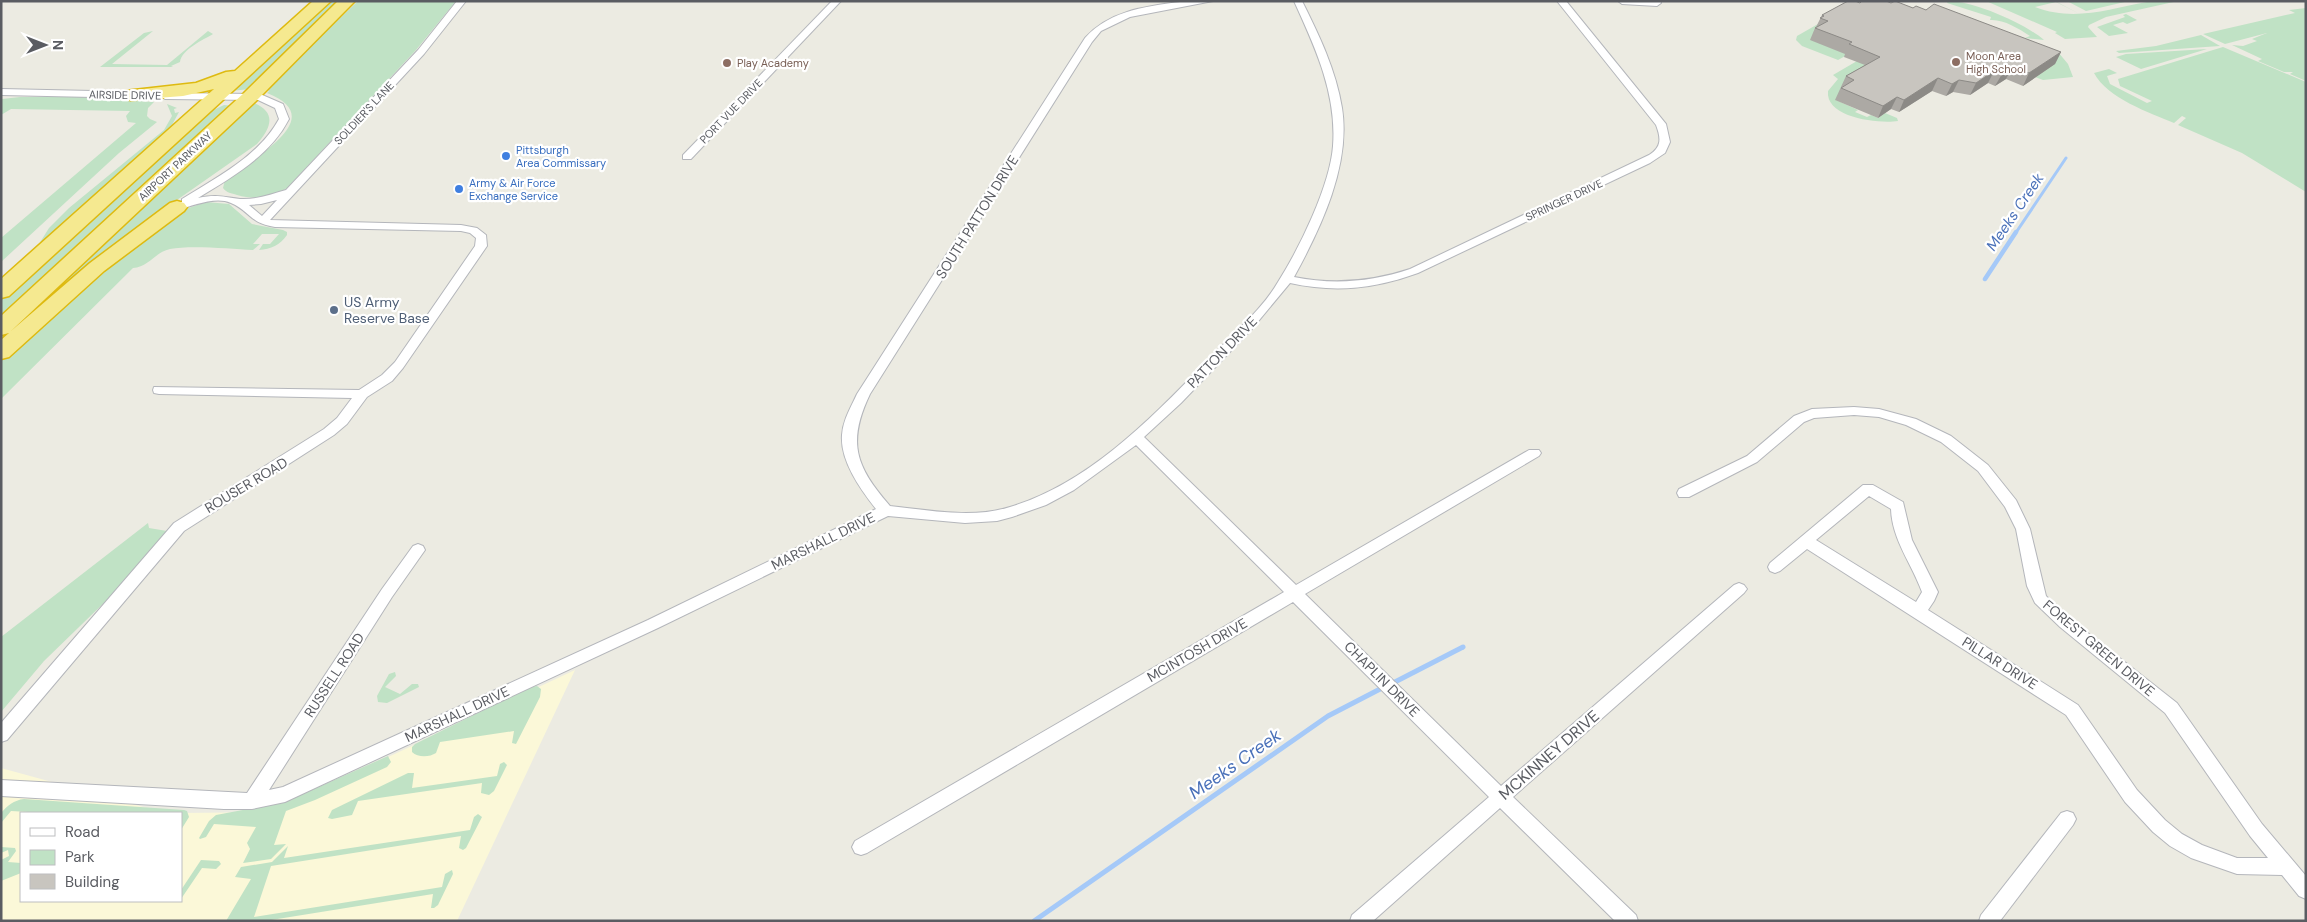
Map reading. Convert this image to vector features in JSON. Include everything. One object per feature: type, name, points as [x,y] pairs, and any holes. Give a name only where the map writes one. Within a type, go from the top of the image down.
[{"type":"highway","name":"AIRPORT PARKWAY","points":[[1,291],[324,1]]},
{"type":"highway","name":"AIRPORT PARKWAY","points":[[1,328],[250,97],[347,1]]},
{"type":"highway","points":[[131,95],[201,89],[217,84],[252,66]]},
{"type":"highway","points":[[131,95],[175,102],[185,107],[184,116],[167,142]]},
{"type":"highway","points":[[1,352],[89,273],[177,207]]},
{"type":"street","name":"SOLDIER'S LANE","points":[[263,222],[421,52],[462,1]]},
{"type":"street","name":"PORT VUE DRIVE","points":[[687,157],[837,1]]},
{"type":"street","name":"SOUTH PATTON DRIVE","points":[[886,511],[875,499],[852,458],[849,440],[853,417],[864,394],[1082,48],[1095,30],[1108,21],[1135,13],[1209,1]]},
{"type":"street","name":"PATTON DRIVE","points":[[886,511],[982,517],[1012,512],[1048,498],[1064,489],[1136,437],[1244,331],[1286,280],[1309,232],[1327,186],[1338,149],[1339,127],[1339,113],[1332,77],[1298,1]]},
{"type":"street","name":"SPRINGER DRIVE","points":[[1286,280],[1342,288],[1365,286],[1390,280],[1414,271],[1646,161],[1662,150],[1666,141],[1661,124],[1562,1]]},
{"type":"street","points":[[1622,1],[1657,3]]},
{"type":"street","name":"AIRSIDE DRIVE","points":[[1,92],[260,97],[274,101],[282,108],[284,115],[282,129],[268,144],[225,175]]},
{"type":"street","points":[[159,390],[362,394],[395,370],[478,252],[483,242],[482,237],[473,230],[461,228],[305,225],[263,222],[218,187],[225,175]]},
{"type":"street","points":[[177,207],[225,175]]},
{"type":"street","points":[[177,207],[204,200],[261,200],[291,192]]},
{"type":"street","name":"ROUSER ROAD","points":[[1,735],[179,528],[322,438],[342,421],[362,394]]},
{"type":"street","name":"FOREST GREEN DRIVE","points":[[1684,493],[1752,459],[1799,420],[1812,414],[1854,411],[1879,413],[1910,422],[1946,439],[1983,468],[2012,504],[2022,529],[2033,579],[2040,599],[2065,623],[2171,708],[2256,830],[2306,890]]},
{"type":"street","name":"CHAPLIN DRIVE","points":[[1136,437],[1501,798],[1629,921]]},
{"type":"street","name":"MCINTOSH DRIVE","points":[[861,847],[1534,453]]},
{"type":"street","points":[[1775,568],[1806,541],[1868,489],[1898,506],[1905,543],[1930,592],[1929,597],[1918,611],[1806,541]]},
{"type":"street","name":"MARSHALL DRIVE","points":[[1,788],[224,802],[252,801],[285,794],[653,624],[886,511]]},
{"type":"street","name":"RUSSELL ROAD","points":[[252,801],[387,593],[418,550]]},
{"type":"street","name":"MCKINNEY DRIVE","points":[[1359,921],[1739,589]]},
{"type":"street","name":"PILLAR DRIVE","points":[[1918,611],[2072,710],[2131,796],[2154,822],[2176,840],[2197,852],[2237,866],[2286,867]]},
{"type":"street","points":[[1989,920],[2067,819]]},
{"type":"shaded area","points":[[575,670],[457,921],[1,921],[1,768],[161,812],[20,812],[20,902],[182,902],[182,813],[270,812]]},
{"type":"green space","points":[[329,1],[342,1],[250,89],[231,91]]},
{"type":"green space","points":[[358,1],[456,1],[416,50],[287,188],[269,196],[257,198],[244,197],[226,191],[223,188],[225,180],[265,151],[289,127],[292,115],[285,103],[267,93],[269,91],[266,88]]},
{"type":"green space","points":[[1948,1],[1971,5],[1998,14],[2035,33],[2044,40],[2025,38],[2030,36],[2021,30],[2000,21],[1990,20],[1991,17],[1947,3]]},
{"type":"green space","points":[[1986,1],[2055,1],[2078,13],[2056,2],[2035,7],[2063,14],[2077,14],[2105,11],[2151,1],[2178,1],[2106,17],[2088,27],[2097,37],[2065,39],[2055,33],[2057,32]]},
{"type":"green space","points":[[2067,1],[2129,1],[2086,11]]},
{"type":"green space","points":[[2306,8],[2306,81],[2290,74],[2293,72],[2284,72],[2258,61],[2262,59],[2232,45],[2243,46],[2257,41],[2252,39],[2267,33],[2225,44],[2203,34],[2295,13],[2289,10]]},
{"type":"green space","points":[[1839,12],[1847,55],[1838,60],[1802,46],[1796,40],[1797,36]]},
{"type":"green space","points":[[2126,14],[2137,20],[2127,24],[2123,22],[2113,25],[2128,33],[2109,36],[2097,27],[2125,17],[2123,15]]},
{"type":"green space","points":[[153,31],[112,64],[167,65],[208,31],[213,34],[189,49],[180,62],[171,66],[173,67],[100,67],[144,33]]},
{"type":"green space","points":[[2201,35],[2220,46],[2119,53],[2116,51],[2156,46]]},
{"type":"green space","points":[[2223,47],[2306,82],[2306,192],[2242,153],[2178,125],[2186,118],[2182,116],[2174,123],[2130,104],[2109,90],[2094,73],[2109,69],[2117,73],[2107,76],[2110,84],[2147,103],[2152,101],[2120,86],[2118,79]]},
{"type":"green space","points":[[2207,49],[2141,69],[2116,57],[2126,54]]},
{"type":"green space","points":[[2058,52],[2068,64],[2073,77],[2043,80],[2035,77],[2054,64]]},
{"type":"green space","points":[[1857,61],[1877,69],[1836,100],[1858,110],[1855,112],[1867,117],[1871,115],[1878,118],[1885,113],[1897,118],[1898,121],[1867,120],[1855,117],[1835,108],[1829,100],[1828,91],[1838,79],[1833,75]]},
{"type":"green space","points":[[20,97],[81,97],[154,102],[148,108],[147,116],[157,122],[119,153],[1,262],[1,238],[136,123],[128,122],[126,116],[130,111],[11,109],[1,115],[2,99]]},
{"type":"green space","points":[[254,103],[262,107],[269,116],[268,127],[257,144],[124,237],[1,345],[1,335],[186,161]]},
{"type":"green space","points":[[167,104],[177,108],[174,109],[175,113],[179,112],[172,125],[90,202],[25,258],[39,244],[49,228],[69,208],[164,130],[172,116]]},
{"type":"green space","points":[[224,105],[234,106],[1,321],[1,298],[205,114]]},
{"type":"green space","points":[[206,202],[229,204],[252,224],[283,230],[287,232],[287,235],[278,244],[259,250],[263,244],[270,244],[279,234],[262,234],[253,244],[260,244],[253,250],[200,247],[170,249],[160,253],[143,265],[133,268],[1,399],[1,361],[73,295],[183,210]]},
{"type":"green space","points":[[148,523],[149,528],[167,531],[112,595],[44,661],[1,712],[1,637]]},
{"type":"green space","points":[[395,672],[396,676],[385,687],[400,694],[412,684],[418,684],[419,687],[387,703],[378,702],[377,696],[389,674]]},
{"type":"green space","points":[[537,686],[541,689],[540,697],[516,744],[512,743],[514,731],[440,742],[436,753],[431,755],[421,756],[412,752],[412,747],[415,744],[530,687]]},
{"type":"green space","points":[[388,756],[391,762],[387,767],[286,811],[274,845],[286,844],[271,859],[243,863],[250,849],[247,843],[256,827],[214,824],[206,837],[199,838],[209,821],[216,815],[285,802]]},
{"type":"green space","points":[[504,762],[507,765],[494,791],[489,795],[481,793],[482,783],[358,801],[352,815],[328,818],[332,810],[408,773],[414,773],[412,788],[497,776],[500,764]]},
{"type":"green space","points":[[20,800],[184,810],[187,811],[189,817],[182,828],[182,812],[11,811],[1,823],[1,813],[3,810]]},
{"type":"green space","points":[[478,814],[482,817],[466,848],[463,850],[459,848],[461,836],[271,866],[254,917],[442,887],[445,874],[452,870],[453,874],[438,905],[434,908],[431,908],[433,894],[265,921],[226,921],[251,879],[235,877],[241,867],[272,862],[288,846],[284,858],[470,830],[474,817]]},
{"type":"green space","points":[[1,847],[15,848],[16,851],[8,862],[20,863],[20,873],[1,881],[1,860],[9,856],[8,850],[1,853]]},
{"type":"green space","points":[[201,860],[219,861],[221,864],[216,869],[202,868],[182,898],[182,888]]},
{"type":"building","name":"Moon Area High School","points":[[1848,1],[1860,3],[1862,1],[1886,1],[1891,3],[1895,1],[1913,8],[1916,6],[1926,10],[1934,4],[2061,52],[2029,73],[2012,67],[2002,74],[1994,71],[1976,83],[1959,80],[1952,84],[1938,78],[1904,100],[1897,97],[1883,106],[1841,88],[1854,80],[1846,76],[1880,57],[1849,44],[1852,42],[1815,28],[1828,21],[1820,18],[1824,16],[1822,15]]},
{"type":"waterway","name":"Meeks Creek","points":[[2015,234],[2066,158]]},
{"type":"waterway","name":"Meeks Creek","points":[[1985,279],[2016,232]]},
{"type":"waterway","name":"Meeks Creek","points":[[1391,684],[1463,647]]},
{"type":"waterway","name":"Meeks Creek","points":[[1034,921],[1328,716],[1384,687]]},
{"type":"place","name":"Moon Area High School","points":[[1956,62]]},
{"type":"place","name":"Play Academy","points":[[727,63]]},
{"type":"place","name":"Pittsburgh Area Commissary","points":[[506,156]]},
{"type":"place","name":"Army & Air Force Exchange Service","points":[[459,189]]},
{"type":"place","name":"US Army Reserve Base","points":[[334,310]]}]
